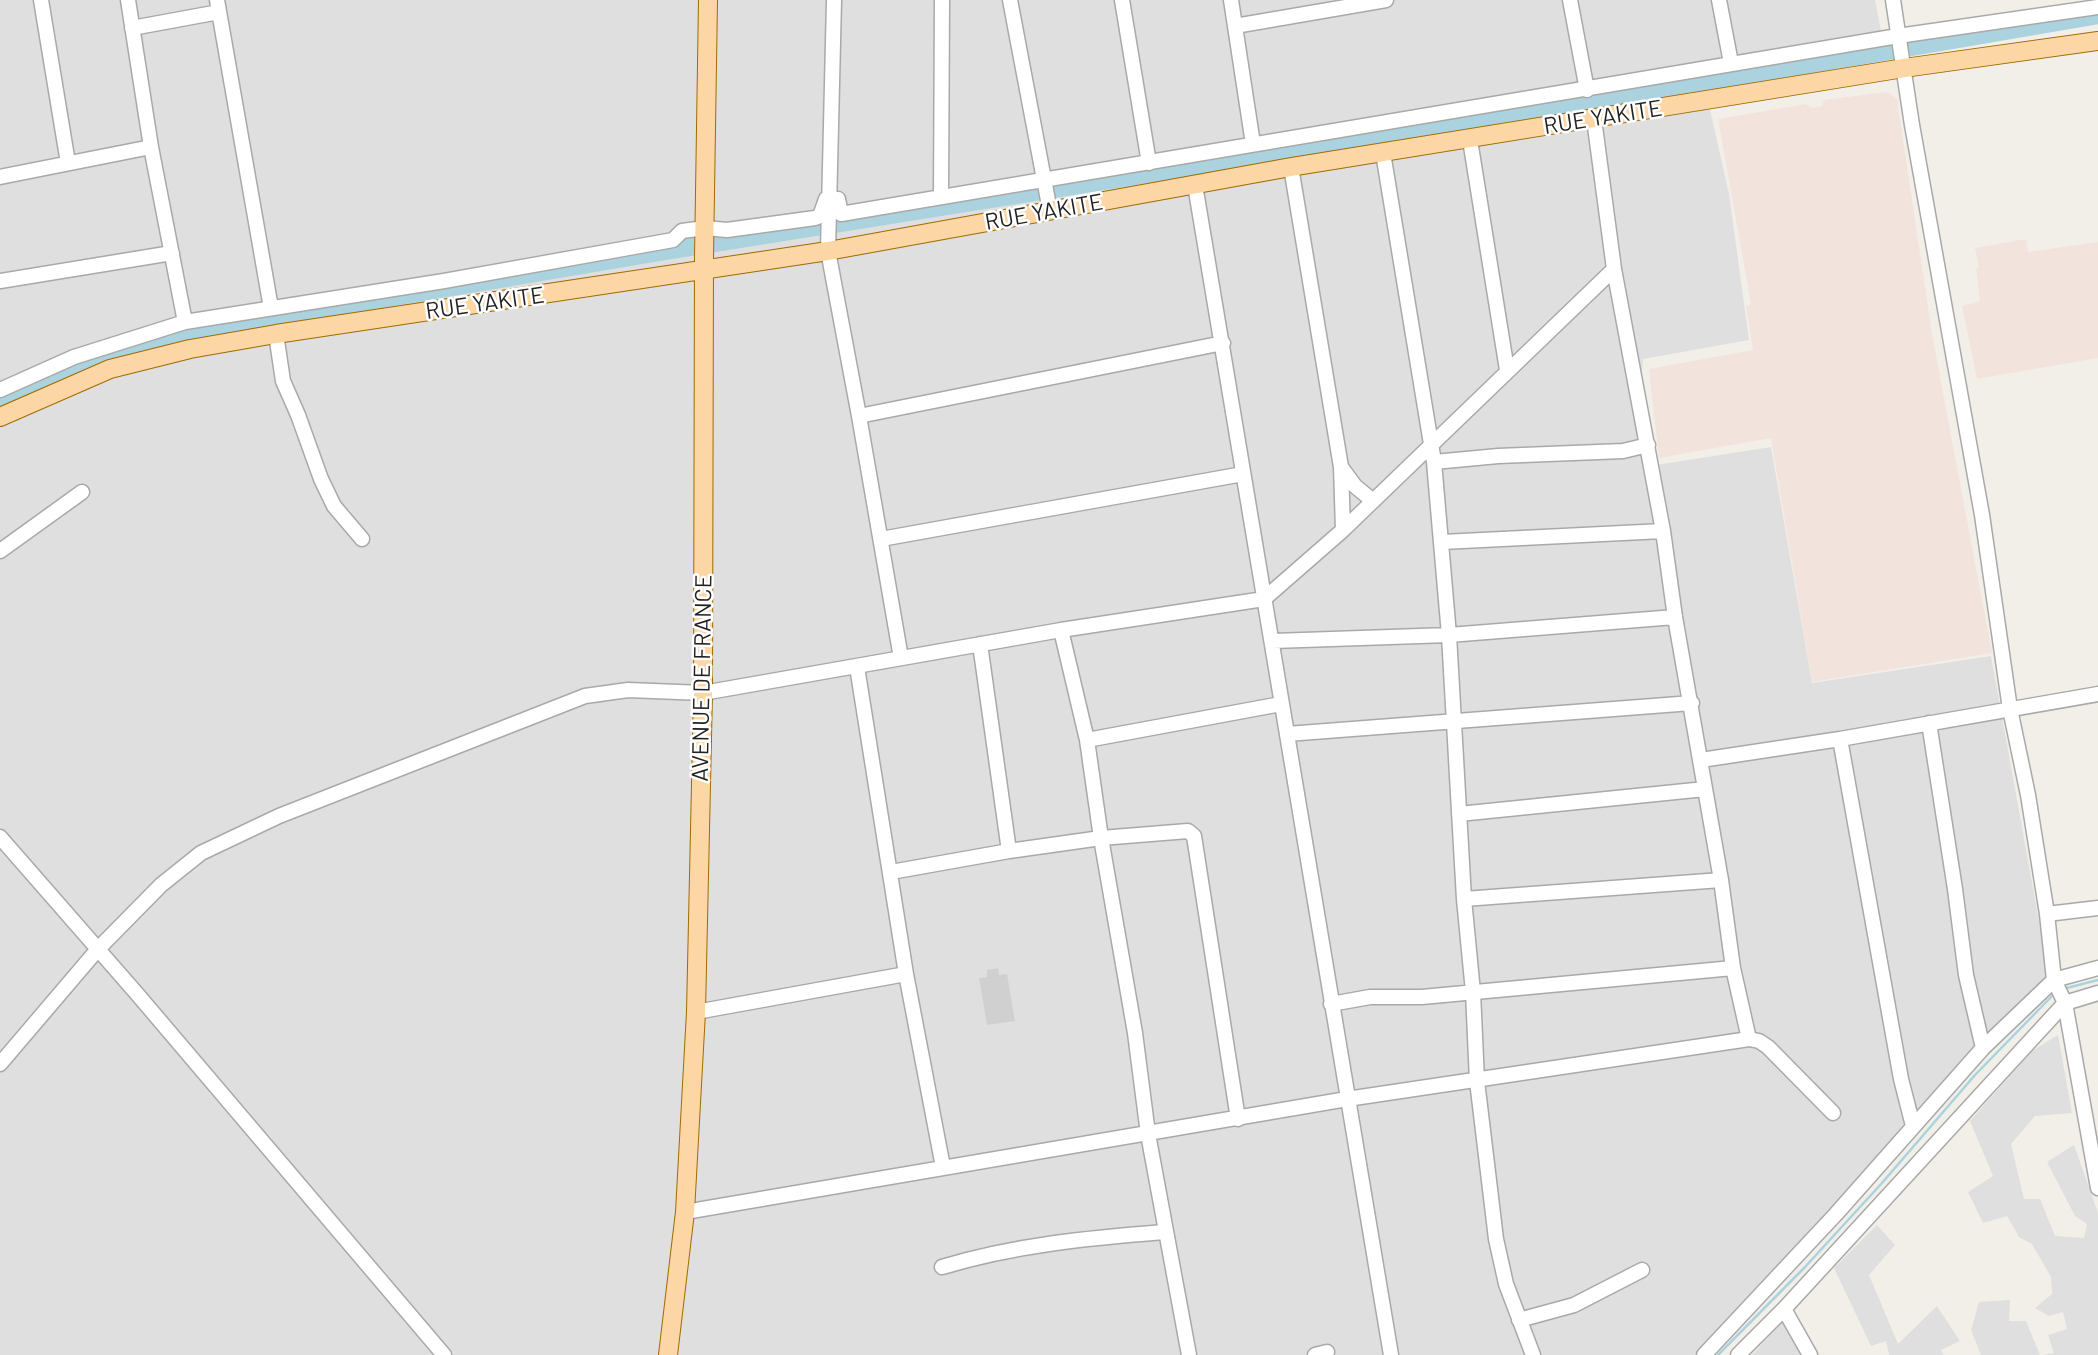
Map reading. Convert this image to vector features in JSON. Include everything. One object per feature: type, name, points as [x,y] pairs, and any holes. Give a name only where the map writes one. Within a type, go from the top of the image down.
[{"type":"main road","name":"AVENUE DE FRANCE","points":[[668,1355],[685,1212],[696,1012],[703,693],[704,231],[708,0]]},
{"type":"main road","name":"RUE YAKITE","points":[[0,417],[110,369],[190,349],[704,263],[828,248],[1291,167],[1904,68],[2098,41]]},
{"type":"street","points":[[41,0],[68,163]]},
{"type":"street","points":[[128,0],[151,147],[186,322]]},
{"type":"street","points":[[834,0],[828,248],[901,658]]},
{"type":"street","points":[[941,197],[942,0]]},
{"type":"street","points":[[1010,0],[1050,211]]},
{"type":"street","points":[[1122,0],[1150,163]]},
{"type":"street","points":[[1231,0],[1253,144]]},
{"type":"street","points":[[1236,26],[1332,5],[1386,0]]},
{"type":"street","points":[[1570,0],[1587,90]]},
{"type":"street","points":[[1719,0],[1731,64]]},
{"type":"street","points":[[1893,0],[1982,515],[2010,709],[2028,795],[2047,914],[2054,980],[2065,1003],[2098,1188]]},
{"type":"street","points":[[132,28],[218,6],[271,308]]},
{"type":"street","points":[[0,390],[75,357],[186,322],[444,281],[673,240],[682,231],[727,230],[815,218],[820,216],[826,199],[831,198],[838,199],[841,214],[1898,36],[2098,7]]},
{"type":"street","points":[[1594,119],[1614,270],[1663,531],[1733,968],[1749,1039]]},
{"type":"street","points":[[1470,140],[1507,370]]},
{"type":"street","points":[[0,177],[151,147]]},
{"type":"street","points":[[1383,153],[1434,462],[1449,635],[1477,1081],[1496,1239],[1506,1284],[1533,1355]]},
{"type":"street","points":[[1291,167],[1341,467],[1343,530]]},
{"type":"street","points":[[1195,185],[1391,1355]]},
{"type":"street","points":[[0,281],[172,253]]},
{"type":"street","points":[[0,1064],[98,949],[161,886],[201,853],[250,828],[585,696],[628,690],[703,693],[1061,630],[1264,599],[1343,530],[1614,270]]},
{"type":"street","points":[[276,334],[283,381],[321,479],[334,506],[362,539]]},
{"type":"street","points":[[859,416],[1223,344]]},
{"type":"street","points":[[1434,462],[1498,456],[1623,451],[1648,445]]},
{"type":"street","points":[[1341,467],[1355,486],[1373,501]]},
{"type":"street","points":[[881,539],[1243,474]]},
{"type":"street","points":[[0,551],[82,492]]},
{"type":"street","points":[[1442,542],[1663,531]]},
{"type":"street","points":[[1273,641],[1449,635],[1675,617]]},
{"type":"street","points":[[1061,630],[1087,740],[1135,1033],[1164,1232],[1189,1355]]},
{"type":"street","points":[[980,645],[1009,850]]},
{"type":"street","points":[[857,667],[906,974],[943,1167]]},
{"type":"street","points":[[1701,760],[1840,740],[2098,694]]},
{"type":"street","points":[[1287,734],[1692,703]]},
{"type":"street","points":[[1087,740],[1281,704]]},
{"type":"street","points":[[1929,723],[1966,975],[1983,1048]]},
{"type":"street","points":[[1840,740],[1901,1079],[1913,1126]]},
{"type":"street","points":[[1459,814],[1705,789]]},
{"type":"street","points":[[891,872],[1009,850],[1101,838],[1188,831],[1194,836],[1238,1119]]},
{"type":"street","points":[[0,837],[444,1355]]},
{"type":"street","points":[[1464,899],[1721,880]]},
{"type":"street","points":[[2047,914],[2098,908]]},
{"type":"street","points":[[1331,1004],[1370,997],[1422,997],[1733,968]]},
{"type":"street","points":[[1704,1355],[1836,1214],[1983,1048],[2054,980],[2098,968]]},
{"type":"street","points":[[696,1012],[906,974]]},
{"type":"street","points":[[1738,1355],[1784,1309],[2065,1003],[2098,993]]},
{"type":"street","points":[[685,1212],[1347,1099],[1749,1039],[1768,1047],[1833,1113]]},
{"type":"street","points":[[942,1268],[985,1254],[1045,1243],[1164,1232]]},
{"type":"street","points":[[1519,1320],[1574,1304],[1642,1270]]},
{"type":"street","points":[[1784,1309],[1810,1355]]},
{"type":"shaded area","points":[[0,0],[1875,0],[1883,42],[1714,69],[1709,105],[1729,194],[1749,340],[1643,359],[1642,374],[1656,465],[1771,447],[1812,683],[1991,656],[2050,982],[1706,1355],[0,1355]]},
{"type":"shaded area","points":[[1887,92],[1897,99],[1932,334],[1992,653],[1812,682],[1771,438],[1659,458],[1649,369],[1753,350],[1746,306],[1751,304],[1718,119],[1806,104],[1812,108],[1822,106],[1824,100]]},
{"type":"shaded area","points":[[2026,239],[2028,252],[2098,242],[2098,358],[1977,379],[1962,306],[1980,301],[1976,269],[1979,267],[1975,248]]},
{"type":"shaded area","points":[[998,968],[999,975],[1007,974],[1015,1021],[987,1025],[979,978],[987,977],[987,970]]},
{"type":"shaded area","points":[[2058,1035],[2072,1113],[2035,1116],[2011,1144],[2024,1199],[2040,1199],[2055,1236],[2084,1238],[2087,1224],[2075,1216],[2047,1162],[2074,1145],[2098,1213],[2098,1355],[2043,1355],[2054,1353],[2048,1335],[2067,1329],[2063,1312],[2049,1316],[2035,1308],[2052,1294],[2051,1277],[2032,1244],[2019,1237],[2007,1216],[1983,1223],[1968,1192],[1993,1176],[1970,1121],[2032,1051]]},
{"type":"shaded area","points":[[1877,1225],[1895,1245],[1869,1275],[1898,1344],[1937,1306],[1960,1341],[1941,1350],[1944,1355],[1889,1355],[1886,1341],[1871,1346],[1834,1268]]},
{"type":"shaded area","points":[[2010,1300],[2009,1321],[2026,1321],[2040,1355],[1981,1355],[1971,1330],[1979,1302]]},
{"type":"shaded area","points":[[1786,1318],[1805,1355],[1752,1355]]},
{"type":"waterway","points":[[0,398],[69,368],[170,335],[666,251],[1467,123],[2098,15]]},
{"type":"waterway","points":[[2063,989],[2098,980]]},
{"type":"waterway","points":[[1718,1355],[1805,1267],[1975,1075],[2054,994]]}]
